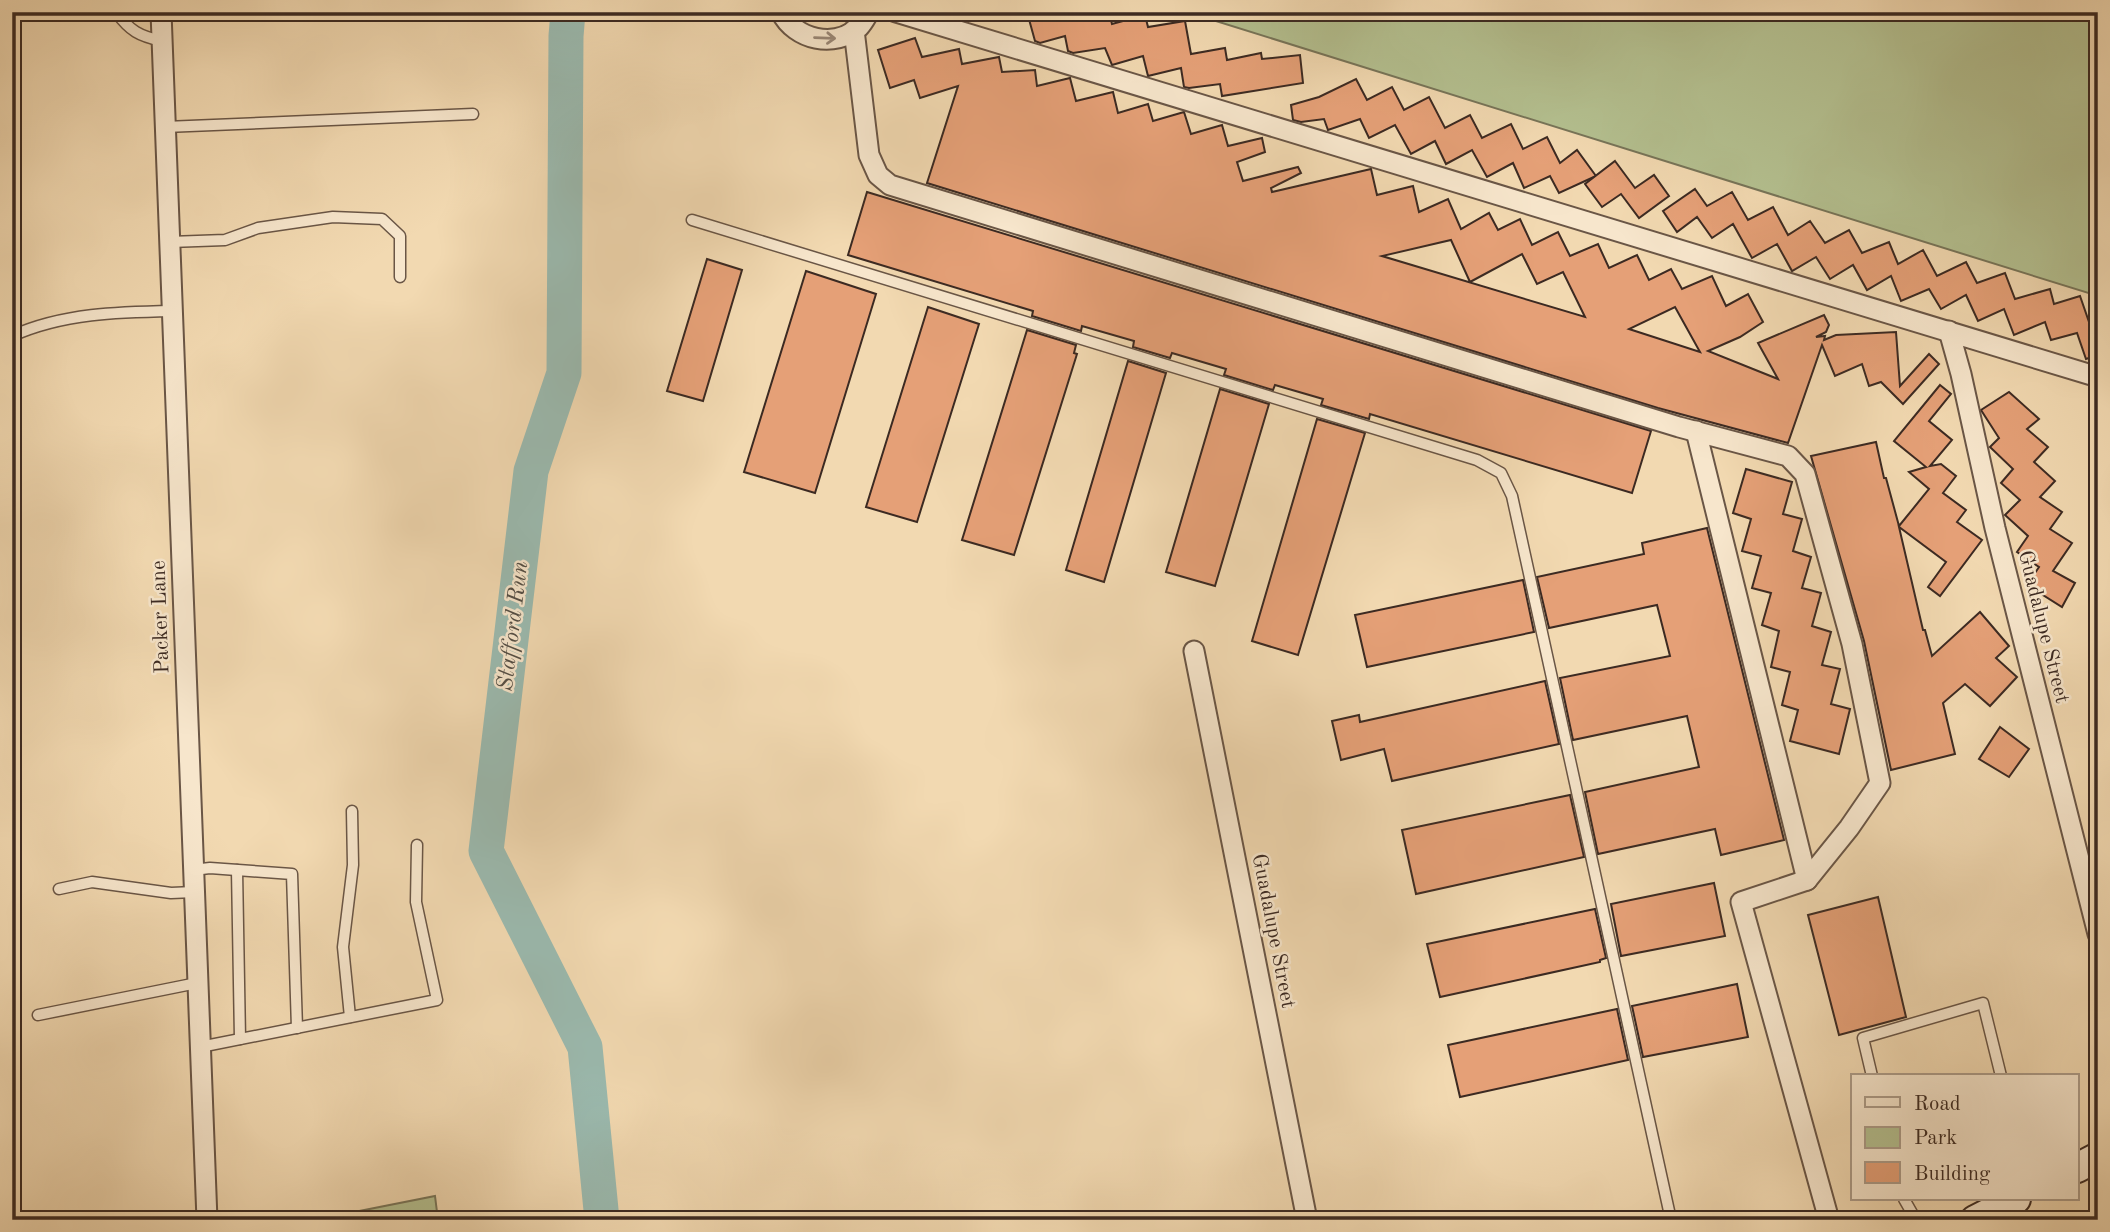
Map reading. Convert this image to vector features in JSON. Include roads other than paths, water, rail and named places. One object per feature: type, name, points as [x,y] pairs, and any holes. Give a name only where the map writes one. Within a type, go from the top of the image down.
[{"type":"main road","points":[[2078,1167],[2098,1157]]},
{"type":"main road","points":[[1986,1217],[2014,1200]]},
{"type":"street","name":"Packer Lane","points":[[161,12],[207,1220]]},
{"type":"street","points":[[781,12],[787,23],[809,38],[835,39],[859,27],[869,12]]},
{"type":"street","points":[[896,12],[2098,377]]},
{"type":"street","points":[[854,30],[869,155],[878,175],[890,185],[1696,431],[1788,456],[1805,474],[1852,644],[1880,783],[1849,828],[1807,880],[1741,902],[1829,1220]]},
{"type":"street","name":"Guadalupe Street","points":[[1949,331],[1995,528],[2098,934]]},
{"type":"street","points":[[1696,431],[1807,880]]},
{"type":"street","name":"Guadalupe Street","points":[[1194,651],[1307,1220]]},
{"type":"lane","points":[[116,12],[128,28],[162,41]]},
{"type":"lane","points":[[165,127],[473,114]]},
{"type":"lane","points":[[170,242],[225,240],[258,228],[332,217],[382,219],[400,236],[400,277]]},
{"type":"lane","points":[[692,220],[1477,460],[1501,473],[1512,496],[1671,1220]]},
{"type":"lane","points":[[12,335],[94,314],[174,311]]},
{"type":"lane","points":[[350,1017],[343,947],[353,865],[352,811]]},
{"type":"lane","points":[[200,1047],[436,1000],[416,902],[417,845]]},
{"type":"lane","points":[[193,870],[210,868],[292,874],[297,1028]]},
{"type":"lane","points":[[237,870],[240,1039]]},
{"type":"lane","points":[[59,889],[92,882],[171,893],[194,892]]},
{"type":"lane","points":[[38,1015],[197,983]]},
{"type":"lane","points":[[1872,1074],[1863,1038],[1983,1003],[2001,1074]]},
{"type":"lane","points":[[1905,1200],[1916,1220]]},
{"type":"waterway","name":"Stafford Run","points":[[568,12],[564,373],[531,471],[486,851],[585,1047],[602,1220]]}]
